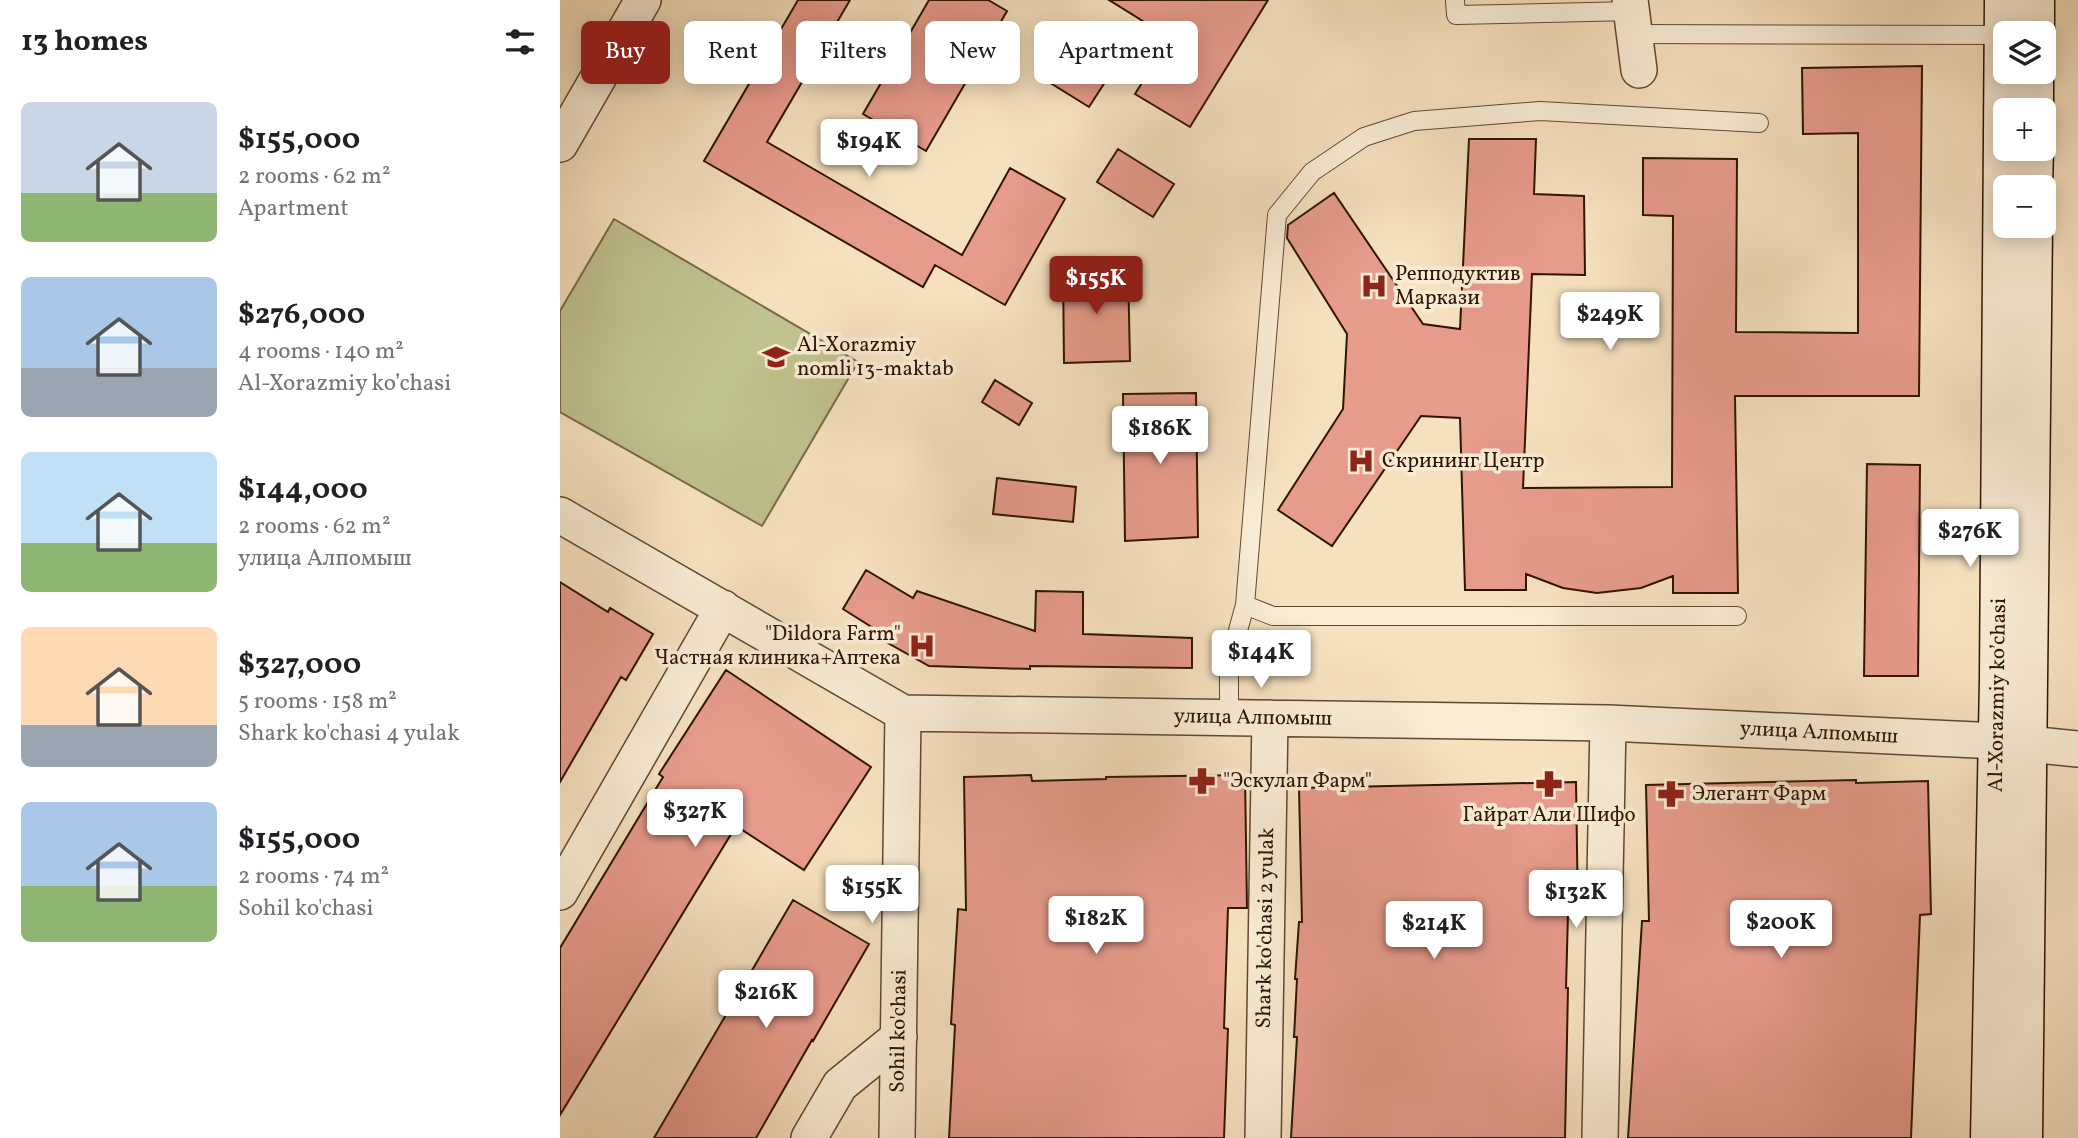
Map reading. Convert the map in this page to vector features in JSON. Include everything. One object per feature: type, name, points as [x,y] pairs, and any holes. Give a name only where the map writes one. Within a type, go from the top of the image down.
[{"type":"main road","name":"Al-Xorazmiy ko’chasi","points":[[2016,21],[2035,0]]},
{"type":"main road","name":"Al-Xorazmiy ko’chasi","points":[[2014,84],[2013,743],[2023,1138]]},
{"type":"main road","name":"Al-Xorazmiy ko’chasi","points":[[1990,1138],[2013,743],[2033,238]]},
{"type":"street","points":[[560,144],[643,0]]},
{"type":"street","points":[[1632,15],[1639,70]]},
{"type":"street","name":"улица Алпомыш","points":[[560,515],[903,713],[1608,723],[2013,743],[2078,749]]},
{"type":"street","points":[[560,892],[723,608]]},
{"type":"street","name":"Sohil ko'chasi","points":[[898,1138],[903,713]]},
{"type":"street","name":"Shark ko'chasi 2 yulak","points":[[1263,1138],[1270,718]]},
{"type":"street","points":[[1600,1138],[1608,723]]},
{"type":"street","points":[[809,1138],[840,1085],[899,1037]]},
{"type":"lane","points":[[1455,0],[1456,15],[1632,15],[1993,23]]},
{"type":"lane","points":[[1229,718],[1229,663],[1245,605],[1277,215],[1312,172],[1364,137],[1414,121],[1539,111],[1759,123]]},
{"type":"lane","points":[[1245,605],[1273,616],[1737,616]]},
{"type":"green space","points":[[614,219],[858,362],[762,526],[560,412],[560,311]]},
{"type":"building","points":[[798,0],[850,0],[838,21],[796,21],[796,84],[801,84],[767,142],[962,255],[1010,168],[1065,199],[1005,305],[935,265],[923,287],[704,161],[749,84],[782,84],[782,27]]},
{"type":"building","points":[[929,0],[988,0],[1007,11],[1001,21],[925,21],[925,84],[965,84],[926,151],[863,114],[880,84],[911,84],[911,31]]},
{"type":"building","points":[[1109,0],[1268,0],[1190,127],[1135,94],[1141,84],[1198,84],[1198,21],[1143,21]]},
{"type":"building","points":[[1922,66],[1919,396],[1735,396],[1738,593],[1673,593],[1673,576],[1641,588],[1597,593],[1563,588],[1526,574],[1526,590],[1465,590],[1460,418],[1421,416],[1332,546],[1278,510],[1343,409],[1347,334],[1287,238],[1288,225],[1334,193],[1423,324],[1460,329],[1469,139],[1536,139],[1534,194],[1584,196],[1585,275],[1532,274],[1523,488],[1672,487],[1673,216],[1643,215],[1643,158],[1737,159],[1736,332],[1858,333],[1858,133],[1803,134],[1802,68]]},
{"type":"building","points":[[1052,84],[1104,84],[1089,107]]},
{"type":"building","points":[[1118,149],[1174,184],[1153,217],[1097,182]]},
{"type":"building","points":[[1128,268],[1130,361],[1064,363],[1063,270]]},
{"type":"building","points":[[995,380],[1032,403],[1019,425],[982,402]]},
{"type":"building","points":[[1196,393],[1198,537],[1125,541],[1123,394]]},
{"type":"building","points":[[1867,464],[1920,465],[1918,676],[1864,676]]},
{"type":"building","points":[[997,478],[1076,487],[1073,522],[993,514]]},
{"type":"building","points":[[866,570],[913,598],[917,591],[1035,631],[1036,591],[1083,592],[1083,634],[1192,638],[1192,668],[1030,666],[1030,669],[929,666],[886,642],[889,638],[843,609]]},
{"type":"building","points":[[560,582],[608,612],[610,608],[653,634],[626,680],[621,677],[560,782]]},
{"type":"building","points":[[726,670],[871,767],[804,870],[736,826],[560,1115],[560,948],[663,777],[659,774]]},
{"type":"building","points":[[1031,775],[1032,781],[1245,775],[1247,908],[1228,908],[1224,1028],[1228,1029],[1224,1138],[949,1138],[955,1025],[951,1024],[958,909],[966,910],[964,777]]},
{"type":"building","points":[[1856,780],[1856,783],[1928,781],[1931,914],[1920,915],[1911,1138],[1628,1138],[1642,921],[1649,921],[1646,785]]},
{"type":"building","points":[[1576,782],[1578,914],[1568,914],[1565,1138],[1291,1138],[1297,1037],[1294,1037],[1295,979],[1299,922],[1302,922],[1299,788]]},
{"type":"building","points":[[793,900],[869,944],[813,1041],[756,1138],[654,1138]]},
{"type":"place","name":"Репподуктив Маркази","points":[[1374,286]]},
{"type":"place","name":"Аl-Xоrаzmiy nоmli 13-mаktаb","points":[[776,357]]},
{"type":"place","name":"Скрининг Центр","points":[[1361,461]]},
{"type":"place","name":"\"Dildora Farm\" Частная клиника+Аптека","points":[[922,646]]},
{"type":"place","name":"\"Эскулап Фарм\"","points":[[1202,781]]},
{"type":"place","name":"Гайрат Али Шифо","points":[[1549,784]]},
{"type":"place","name":"Элегант Фарм","points":[[1671,794]]}]
